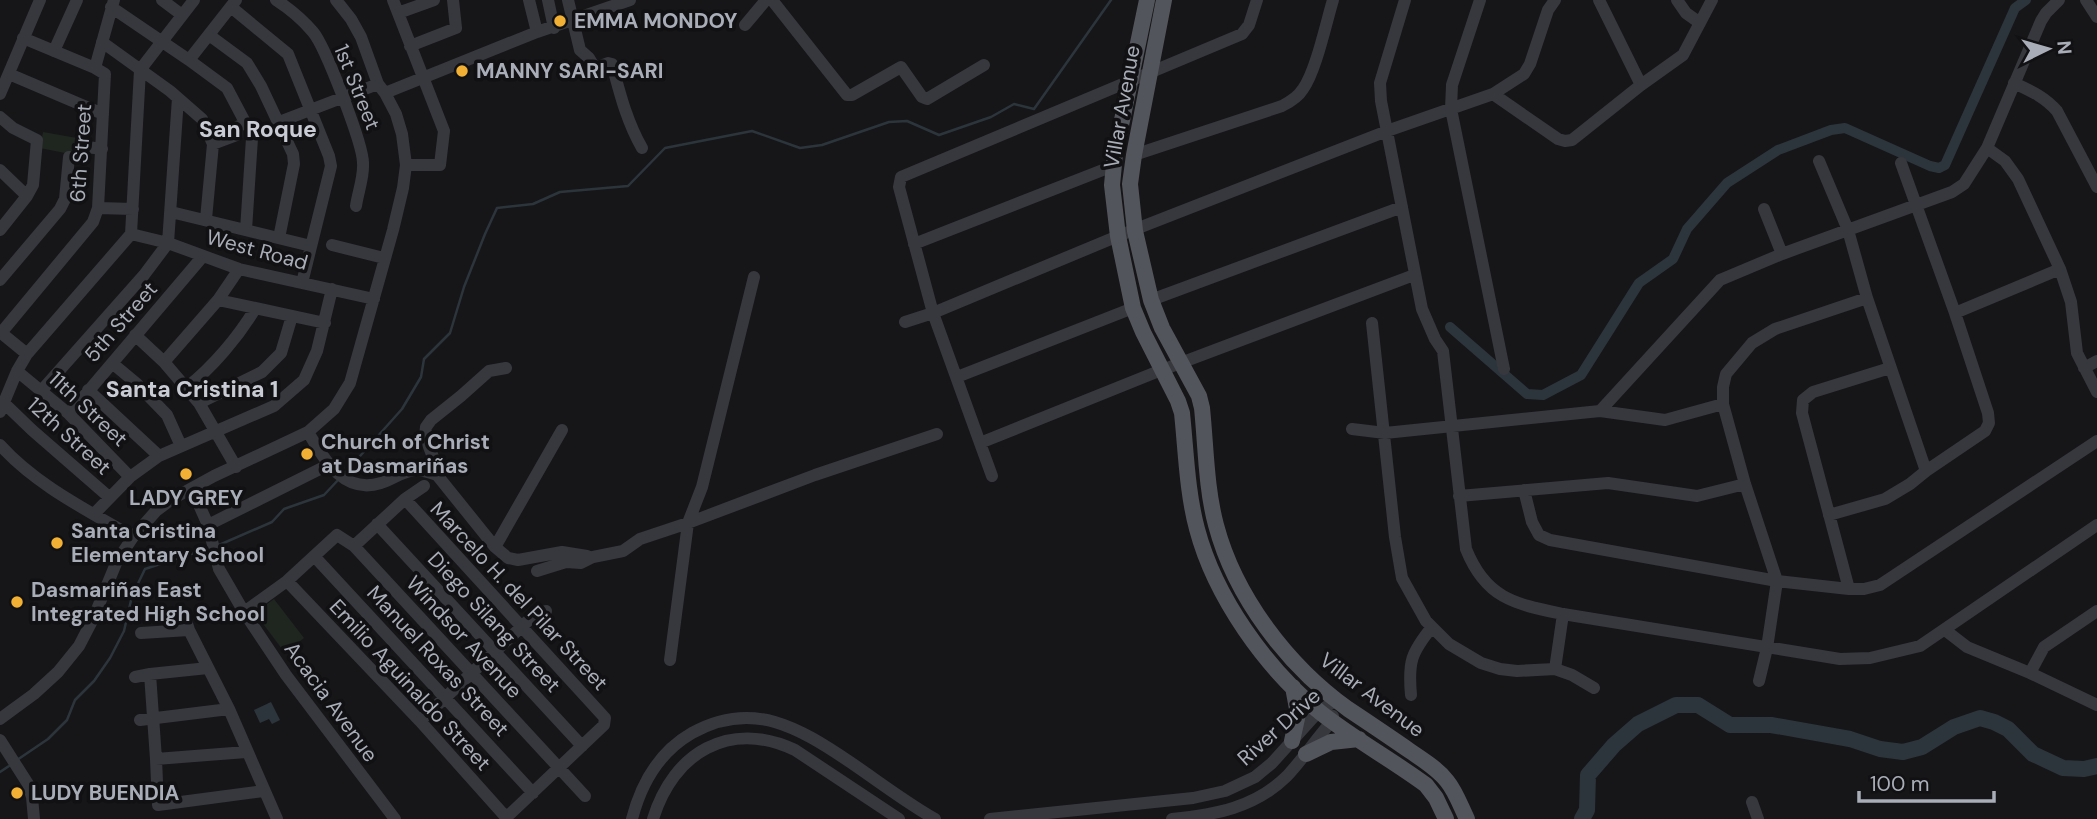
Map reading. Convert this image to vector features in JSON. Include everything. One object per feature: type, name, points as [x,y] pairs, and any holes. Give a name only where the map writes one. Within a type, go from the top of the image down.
[{"type":"main road","name":"Villar Avenue","points":[[1147,0],[1113,166],[1112,185],[1118,236],[1133,308],[1164,369],[1182,413],[1192,506],[1205,553],[1247,631],[1293,687],[1325,716],[1426,785],[1446,819]]},
{"type":"main road","name":"Villar Avenue","points":[[1164,0],[1130,184],[1135,230],[1151,300],[1161,328],[1199,396],[1211,503],[1223,548],[1245,593],[1272,635],[1298,665],[1337,700],[1440,773],[1452,788],[1467,819]]},
{"type":"main road","points":[[1292,741],[1298,714],[1293,687]]},
{"type":"main road","points":[[1306,754],[1325,744],[1359,739]]},
{"type":"street","points":[[0,94],[40,0]]},
{"type":"street","points":[[54,51],[77,0]]},
{"type":"street","points":[[162,0],[182,15]]},
{"type":"street","points":[[2,408],[17,370],[27,354],[131,234],[140,70],[194,0]]},
{"type":"street","name":"1st Street","points":[[276,0],[295,13],[315,34],[343,97],[364,164],[356,206]]},
{"type":"street","points":[[0,719],[58,672],[79,646],[117,561],[133,537],[156,511],[214,476],[308,432],[334,409],[350,383],[403,188],[406,165],[396,114],[361,37],[336,0]]},
{"type":"street","points":[[393,0],[444,131],[440,166],[406,165]]},
{"type":"street","points":[[398,13],[434,0]]},
{"type":"street","points":[[410,46],[456,28],[453,0]]},
{"type":"street","points":[[529,0],[537,32]]},
{"type":"street","points":[[548,0],[554,28]]},
{"type":"street","points":[[568,0],[580,50],[595,68],[612,64],[626,113],[642,148]]},
{"type":"street","points":[[588,0],[592,13]]},
{"type":"street","points":[[745,25],[766,0]]},
{"type":"street","points":[[772,0],[847,95],[852,96],[901,67],[922,97],[927,99],[984,65]]},
{"type":"street","points":[[992,476],[933,313],[899,187],[901,177],[1242,34],[1249,25],[1257,0]]},
{"type":"street","points":[[1134,155],[1293,100],[1304,89],[1311,73],[1333,0]]},
{"type":"street","points":[[1405,0],[1380,83],[1381,101],[1414,275],[1426,320],[1443,351],[1466,549],[1472,565],[1483,580],[1508,600],[1563,614],[1767,648],[1840,659],[1870,658],[1920,646],[2097,525]]},
{"type":"street","points":[[1480,0],[1452,85],[1451,109],[1504,369]]},
{"type":"street","points":[[905,322],[1387,131],[1493,94],[1524,74],[1530,64],[1548,10],[1555,0]]},
{"type":"street","points":[[1599,0],[1641,85]]},
{"type":"street","points":[[1677,0],[1686,13],[1700,23]]},
{"type":"street","points":[[1493,94],[1558,139],[1572,140],[1683,55],[1712,0]]},
{"type":"street","points":[[1600,411],[1720,280],[1964,184],[1987,148],[2041,21],[2059,0]]},
{"type":"street","points":[[2086,0],[2097,17]]},
{"type":"street","points":[[279,122],[343,97],[423,78],[622,1]]},
{"type":"street","points":[[23,38],[95,68],[113,4],[227,88],[245,124],[237,127],[236,135],[214,144]]},
{"type":"street","points":[[189,60],[233,4],[288,54],[331,166],[302,283]]},
{"type":"street","points":[[209,35],[247,63],[261,86],[293,154],[294,164],[279,238]]},
{"type":"street","points":[[102,42],[202,119],[214,144],[206,219]]},
{"type":"street","name":"6th Street","points":[[1,333],[93,222],[98,208],[106,76],[95,68]]},
{"type":"street","points":[[9,74],[103,114]]},
{"type":"street","points":[[2014,83],[2038,94],[2057,111],[2097,187]]},
{"type":"street","points":[[42,390],[144,275],[168,243],[178,99]]},
{"type":"street","points":[[0,117],[13,128],[37,140],[33,185],[0,230]]},
{"type":"street","points":[[246,230],[252,138]]},
{"type":"street","points":[[80,146],[102,149]]},
{"type":"street","points":[[1987,148],[2005,161],[2018,178],[2060,269],[2071,302],[2077,353],[2097,392]]},
{"type":"street","points":[[0,280],[60,209],[65,199],[69,157]]},
{"type":"street","points":[[1819,161],[1848,230],[1867,298],[1926,471]]},
{"type":"street","points":[[1829,515],[1885,499],[1985,432],[1989,423],[1955,313],[1902,163]]},
{"type":"street","points":[[914,244],[1113,166]]},
{"type":"street","points":[[0,170],[27,196]]},
{"type":"street","points":[[1151,300],[1402,206]]},
{"type":"street","points":[[98,208],[133,209]]},
{"type":"street","points":[[1764,209],[1782,254]]},
{"type":"street","points":[[171,212],[311,246]]},
{"type":"street","name":"West Road","points":[[131,234],[168,243],[239,269],[374,299]]},
{"type":"street","points":[[332,245],[384,258]]},
{"type":"street","name":"5th Street","points":[[69,414],[203,256]]},
{"type":"street","points":[[164,362],[218,300],[239,269]]},
{"type":"street","points":[[1955,313],[2060,269]]},
{"type":"street","points":[[980,443],[1164,369],[1414,275]]},
{"type":"street","points":[[670,660],[688,523],[702,487],[754,277]]},
{"type":"street","points":[[94,514],[131,477],[159,456],[274,406],[304,380],[317,351],[332,289]]},
{"type":"street","points":[[1759,681],[1777,581],[1745,484],[1723,404],[1726,374],[1752,342],[1775,329],[1867,298]]},
{"type":"street","points":[[218,300],[325,323]]},
{"type":"street","points":[[957,377],[1133,308]]},
{"type":"street","points":[[187,388],[245,325],[255,309]]},
{"type":"street","points":[[199,403],[262,372],[281,353],[292,316]]},
{"type":"street","points":[[1372,323],[1395,537],[1402,578],[1426,621],[1449,644],[1481,663],[1517,671],[1555,669],[1573,675],[1594,688]]},
{"type":"street","points":[[1,333],[27,354]]},
{"type":"street","points":[[135,335],[164,362],[199,403],[236,467]]},
{"type":"street","points":[[2084,368],[2097,360]]},
{"type":"street","points":[[112,362],[167,415],[181,446]]},
{"type":"street","points":[[506,368],[489,371],[431,419],[425,436],[436,464],[437,475],[495,547],[508,558],[517,560],[562,552],[593,557],[623,551],[640,539],[937,434]]},
{"type":"street","points":[[1849,589],[1802,413],[1803,400],[1813,392],[1890,368]]},
{"type":"street","name":"11th Street","points":[[17,370],[69,414],[131,477]]},
{"type":"street","points":[[88,390],[159,456]]},
{"type":"street","points":[[1352,429],[1385,433],[1600,411],[1665,420],[1723,404]]},
{"type":"street","name":"12th Street","points":[[2,408],[32,430],[109,497]]},
{"type":"street","points":[[495,547],[562,430]]},
{"type":"street","points":[[308,432],[333,470],[352,483],[373,485],[414,470],[437,475]]},
{"type":"street","points":[[1524,490],[1532,522],[1539,535],[1549,540],[1777,581],[1864,589],[1880,584],[2097,441]]},
{"type":"street","points":[[0,444],[40,481],[133,537]]},
{"type":"street","points":[[208,525],[333,470]]},
{"type":"street","points":[[1459,496],[1608,483],[1697,496],[1745,484]]},
{"type":"street","points":[[354,546],[405,499],[424,486]]},
{"type":"street","name":"Acacia Avenue","points":[[192,489],[208,525],[222,575],[244,612],[286,675],[395,819]]},
{"type":"street","name":"Marcelo H. del Pilar Street","points":[[405,499],[605,718],[604,725],[582,746]]},
{"type":"street","name":"Diego Silang Street","points":[[377,524],[582,746]]},
{"type":"street","name":"Windsor Avenue","points":[[313,556],[337,535],[354,546],[585,796]]},
{"type":"street","points":[[244,612],[287,581],[313,556]]},
{"type":"street","name":"Manuel Roxas Street","points":[[313,556],[533,793]]},
{"type":"street","points":[[537,571],[566,562],[586,562],[593,557]]},
{"type":"street","name":"Emilio Aguinaldo Street","points":[[287,581],[420,721],[504,815],[510,814],[533,793]]},
{"type":"street","points":[[420,721],[531,618],[546,611]]},
{"type":"street","points":[[2030,673],[2044,647],[2097,611]]},
{"type":"street","points":[[184,614],[277,819]]},
{"type":"street","points":[[1555,669],[1563,614]]},
{"type":"street","points":[[1411,695],[1409,673],[1415,648],[1432,628]]},
{"type":"street","points":[[141,633],[189,630]]},
{"type":"street","points":[[1945,631],[1967,646],[2097,705]]},
{"type":"street","points":[[135,677],[208,668]]},
{"type":"street","points":[[150,674],[146,720],[156,759],[156,819]]},
{"type":"street","name":"River Drive","points":[[1172,819],[1228,811],[1277,785],[1306,754],[1325,716],[1337,700]]},
{"type":"street","points":[[146,720],[229,709]]},
{"type":"street","name":"River Drive","points":[[990,819],[1215,794],[1235,788],[1255,777],[1292,741],[1325,716]]},
{"type":"street","points":[[632,819],[638,798],[651,772],[673,747],[703,727],[745,718],[777,722],[802,731],[935,819]]},
{"type":"street","points":[[653,819],[665,787],[682,766],[715,745],[748,738],[777,742],[795,750],[899,819]]},
{"type":"street","points":[[0,740],[31,790],[34,819]]},
{"type":"street","points":[[533,793],[582,746]]},
{"type":"street","points":[[156,759],[246,752]]},
{"type":"street","points":[[158,805],[264,791]]},
{"type":"street","points":[[1752,802],[1758,819]]},
{"type":"shaded area","points":[[43,132],[77,138],[75,155],[40,148]]},
{"type":"shaded area","points":[[274,599],[304,638],[285,653],[255,613]]},
{"type":"shaded area","points":[[271,702],[280,720],[272,724],[269,719],[260,723],[254,710]]},
{"type":"waterway","points":[[344,474],[402,409],[421,377],[424,359],[450,333],[464,287],[497,208],[533,204],[560,192],[628,186],[665,148],[752,131],[800,148],[822,145],[889,122],[907,121],[939,135],[991,117],[1014,104],[1034,109],[1111,0]]},
{"type":"waterway","points":[[1450,327],[1527,394],[1543,395],[1581,375],[1639,283],[1673,259],[1687,229],[1727,183],[1778,150],[1831,130],[1845,128],[1930,166],[1939,168],[1945,165],[2015,8],[2026,0]]},
{"type":"waterway","points":[[219,545],[272,522],[284,509],[324,495],[339,479]]},
{"type":"waterway","points":[[17,760],[48,739],[67,720],[75,700],[94,681],[110,658],[124,631],[132,596],[145,569],[209,548]]},
{"type":"waterway","points":[[1582,819],[1587,810],[1588,775],[1614,745],[1638,724],[1676,705],[1698,705],[1730,725],[1771,725],[1850,739],[1880,749],[1903,752],[1922,747],[1954,727],[1980,718],[2008,729],[2033,754],[2063,768],[2084,769],[2097,766]]},
{"type":"waterway","points":[[0,772],[12,764]]},
{"type":"place","name":"EMMA MONDOY","points":[[560,21]]},
{"type":"place","name":"MANNY SARI-SARI","points":[[462,71]]},
{"type":"place","name":"Church of Christ at Dasmariñas","points":[[307,454]]},
{"type":"place","name":"LADY GREY","points":[[186,474]]},
{"type":"place","name":"Santa Cristina Elementary School","points":[[57,543]]},
{"type":"place","name":"Dasmariñas East Integrated High School","points":[[17,602]]},
{"type":"place","name":"LUDY BUENDIA","points":[[17,793]]},
{"type":"district","name":"San Roque","points":[[258,129]]},
{"type":"district","name":"Santa Cristina 1","points":[[192,389]]}]
